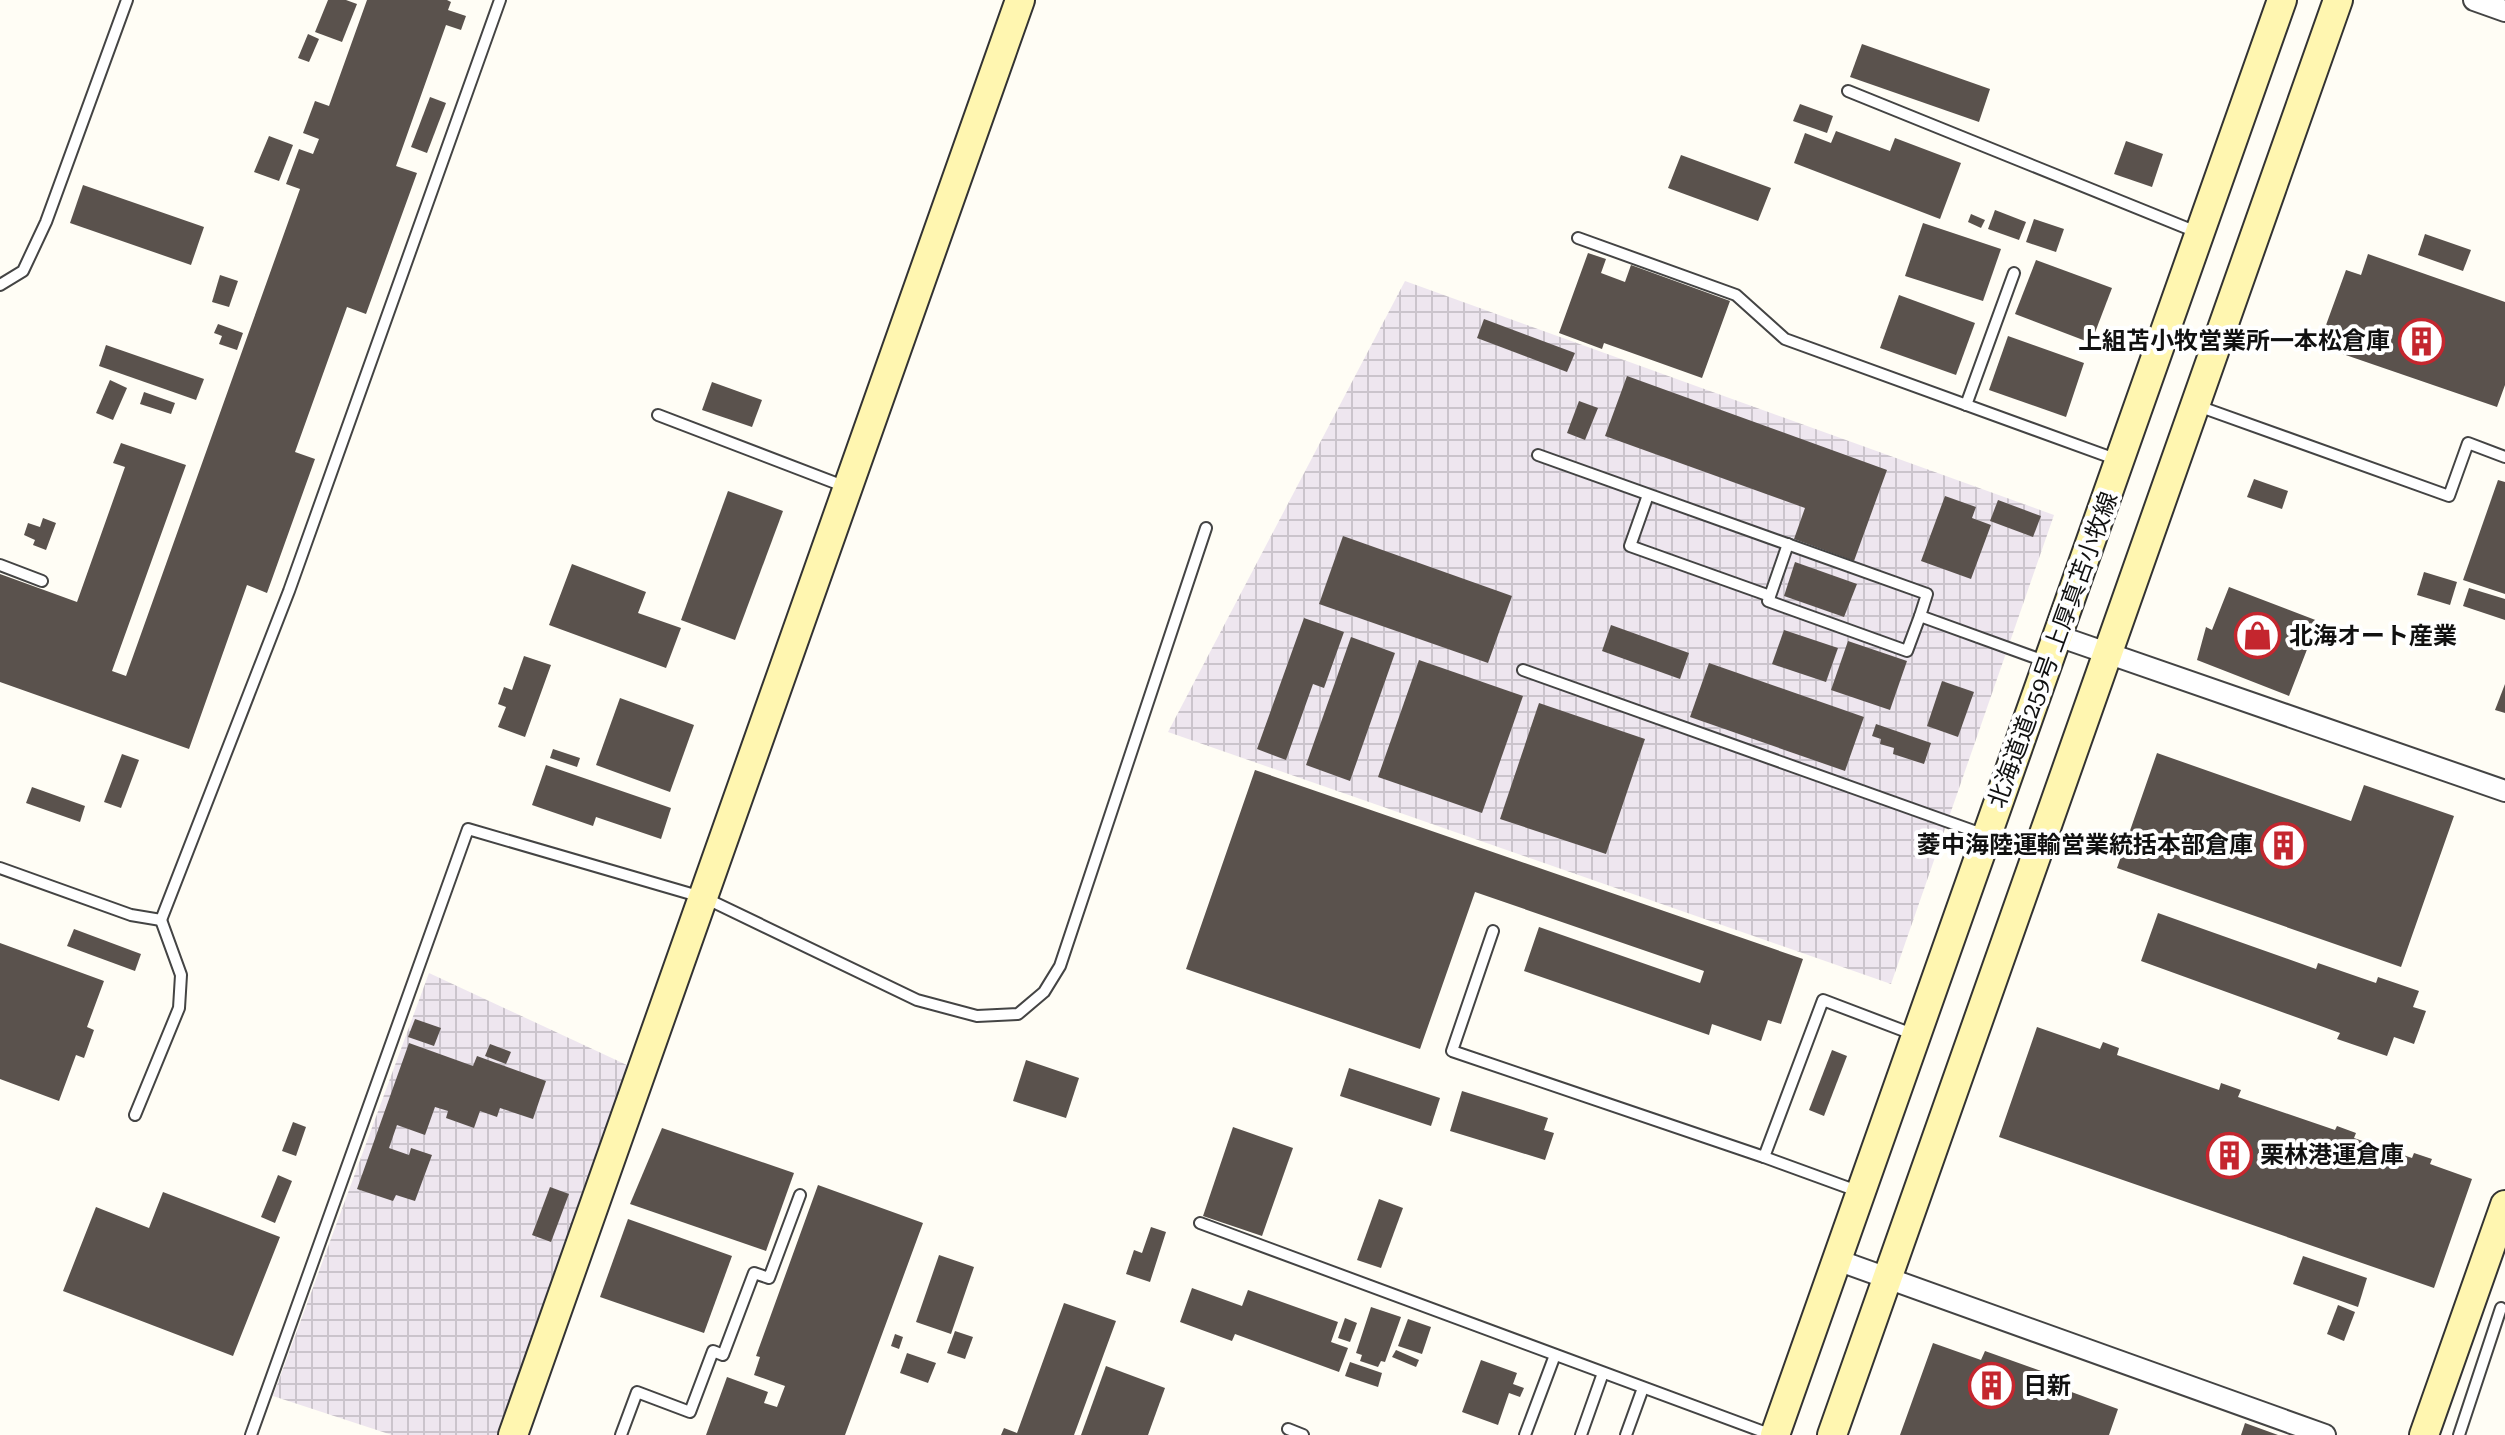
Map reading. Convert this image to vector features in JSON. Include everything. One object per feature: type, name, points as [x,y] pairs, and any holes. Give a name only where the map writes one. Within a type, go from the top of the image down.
[{"type":"main road","points":[[513,1435],[1020,0]]},
{"type":"main road","name":"北海道道259号 上厚真苫小牧線","points":[[1774,1435],[2282,0]]},
{"type":"main road","points":[[1832,1435],[2338,0]]},
{"type":"main road","points":[[2424,1435],[2505,1205]]},
{"type":"street","points":[[2474,0],[2505,11]]},
{"type":"street","points":[[2058,636],[2505,791]]},
{"type":"street","points":[[1837,1260],[2325,1435]]},
{"type":"lane","points":[[0,285],[23,271],[46,222],[127,0]]},
{"type":"lane","points":[[135,1115],[179,1008],[181,975],[161,920],[289,591],[500,0]]},
{"type":"lane","points":[[1848,91],[2201,234]]},
{"type":"lane","points":[[1578,238],[1736,295],[1785,339],[2120,460]]},
{"type":"lane","points":[[1966,405],[2014,273]]},
{"type":"lane","points":[[2196,405],[2449,496],[2468,443],[2505,457]]},
{"type":"lane","points":[[658,415],[848,488]]},
{"type":"lane","points":[[1538,455],[1648,495],[1788,544],[1927,594],[1907,651],[1768,601],[1788,544]]},
{"type":"lane","points":[[1648,495],[1630,546],[1770,596]]},
{"type":"lane","points":[[251,1435],[468,829],[705,898],[917,1000],[977,1016],[1018,1014],[1044,992],[1060,966],[1206,528]]},
{"type":"lane","points":[[0,565],[42,581]]},
{"type":"lane","points":[[1920,616],[2049,663]]},
{"type":"lane","points":[[1523,670],[1987,836]]},
{"type":"lane","points":[[0,868],[131,915],[161,920]]},
{"type":"lane","points":[[1493,931],[1452,1051],[1861,1193]]},
{"type":"lane","points":[[1764,1157],[1823,1000],[1917,1035]]},
{"type":"lane","points":[[621,1435],[637,1392],[690,1412],[713,1351],[723,1355],[754,1273],[769,1278],[800,1195]]},
{"type":"lane","points":[[1200,1223],[1774,1435]]},
{"type":"lane","points":[[2459,1435],[2503,1309],[2472,1299]]},
{"type":"lane","points":[[1525,1435],[1555,1355]]},
{"type":"lane","points":[[1581,1435],[1603,1373]]},
{"type":"lane","points":[[1626,1435],[1643,1388]]},
{"type":"lane","points":[[1288,1429],[1303,1435]]},
{"type":"shaded area","points":[[1405,281],[2054,515],[1891,984],[1168,732]]},
{"type":"shaded area","points":[[429,973],[629,1066],[497,1435],[392,1435],[273,1396]]},
{"type":"building","points":[[328,0],[346,0],[357,4],[342,42],[315,32]]},
{"type":"building","points":[[367,0],[447,0],[451,2],[448,10],[466,16],[461,30],[446,25],[396,166],[417,173],[366,314],[347,307],[295,452],[315,459],[267,593],[247,585],[189,749],[0,682],[0,574],[77,602],[125,467],[113,463],[121,443],[186,465],[112,671],[126,676],[300,189],[286,184],[299,149],[313,154],[319,139],[303,133],[315,101],[329,106]]},
{"type":"building","points":[[308,34],[319,39],[309,62],[298,58]]},
{"type":"building","points":[[1862,44],[1990,89],[1979,122],[1850,77]]},
{"type":"building","points":[[430,97],[446,103],[427,153],[411,147]]},
{"type":"building","points":[[1800,104],[1833,116],[1827,133],[1793,121]]},
{"type":"building","points":[[1836,131],[1890,151],[1895,138],[1961,163],[1940,219],[1794,163],[1805,133],[1831,143]]},
{"type":"building","points":[[269,136],[293,145],[279,181],[254,172]]},
{"type":"building","points":[[2126,141],[2163,154],[2152,187],[2114,174]]},
{"type":"building","points":[[1681,155],[1771,188],[1758,221],[1668,188]]},
{"type":"building","points":[[83,185],[204,227],[191,265],[70,223]]},
{"type":"building","points":[[1995,210],[2026,222],[2019,240],[1988,229]]},
{"type":"building","points":[[1971,214],[1985,220],[1981,228],[1968,222]]},
{"type":"building","points":[[2034,219],[2064,229],[2056,252],[2026,242]]},
{"type":"building","points":[[1923,223],[2001,249],[1983,301],[1905,276]]},
{"type":"building","points":[[2425,234],[2471,250],[2463,271],[2418,255]]},
{"type":"building","points":[[1588,253],[1606,259],[1601,273],[1625,282],[1631,265],[1730,301],[1702,378],[1604,343],[1602,349],[1559,333]]},
{"type":"building","name":"上組苫小牧営業所一本松倉庫","points":[[2368,254],[2505,302],[2505,385],[2497,407],[2334,351],[2341,331],[2326,325],[2346,270],[2361,275]]},
{"type":"building","points":[[2036,260],[2112,288],[2091,343],[2015,314]]},
{"type":"building","points":[[220,275],[238,281],[229,307],[212,302]]},
{"type":"building","points":[[1899,295],[1975,323],[1956,375],[1880,348]]},
{"type":"building","points":[[1484,319],[1575,353],[1567,372],[1477,338]]},
{"type":"building","points":[[218,324],[243,333],[237,350],[219,344],[222,336],[214,333]]},
{"type":"building","points":[[2008,336],[2084,363],[2066,417],[1989,390]]},
{"type":"building","points":[[106,345],[204,379],[196,400],[99,366]]},
{"type":"building","points":[[1627,376],[1887,470],[1854,561],[1794,539],[1805,508],[1605,436]]},
{"type":"building","points":[[110,380],[127,388],[113,420],[96,413]]},
{"type":"building","points":[[712,382],[762,400],[752,427],[702,410]]},
{"type":"building","points":[[144,392],[175,403],[171,414],[140,404]]},
{"type":"building","points":[[1579,401],[1598,408],[1585,440],[1567,433]]},
{"type":"building","points":[[2254,479],[2288,491],[2282,509],[2247,497]]},
{"type":"building","points":[[2498,480],[2505,482],[2505,594],[2463,580]]},
{"type":"building","points":[[728,491],[783,511],[735,640],[681,620]]},
{"type":"building","points":[[1945,496],[1976,507],[1972,518],[1991,525],[1971,579],[1921,561]]},
{"type":"building","points":[[1998,500],[2041,516],[2033,537],[1990,521]]},
{"type":"building","points":[[43,518],[56,523],[46,550],[33,545],[35,540],[24,535],[28,523],[40,527]]},
{"type":"building","points":[[1343,536],[1512,596],[1488,663],[1319,604]]},
{"type":"building","points":[[1795,562],[1857,584],[1844,617],[1784,596]]},
{"type":"building","points":[[572,564],[646,592],[638,613],[681,628],[666,668],[549,625]]},
{"type":"building","points":[[2424,572],[2457,582],[2450,605],[2417,595]]},
{"type":"building","name":"北海オート産業","points":[[2229,587],[2318,621],[2289,696],[2197,660],[2206,627],[2212,630]]},
{"type":"building","points":[[2469,588],[2505,599],[2505,620],[2463,606]]},
{"type":"building","points":[[1304,618],[1344,632],[1324,688],[1313,684],[1286,760],[1257,749]]},
{"type":"building","points":[[1611,625],[1689,653],[1680,679],[1602,651]]},
{"type":"building","points":[[1784,630],[1838,648],[1826,682],[1772,664]]},
{"type":"building","points":[[1351,637],[1395,653],[1350,781],[1306,765]]},
{"type":"building","points":[[1848,641],[1907,661],[1890,710],[1831,690]]},
{"type":"building","points":[[524,656],[551,665],[525,737],[498,727],[506,707],[498,704],[504,687],[512,690]]},
{"type":"building","points":[[1419,660],[1523,696],[1482,813],[1378,777]]},
{"type":"building","points":[[1709,663],[1864,717],[1845,771],[1690,717]]},
{"type":"building","points":[[1942,681],[1974,692],[1958,737],[1927,726]]},
{"type":"building","points":[[2505,684],[2505,713],[2495,710]]},
{"type":"building","points":[[620,698],[694,725],[670,792],[596,765]]},
{"type":"building","points":[[1539,703],[1645,739],[1606,854],[1500,819]]},
{"type":"building","points":[[1876,724],[1931,743],[1924,764],[1893,754],[1894,748],[1880,744],[1881,739],[1872,736]]},
{"type":"building","points":[[553,749],[580,758],[577,767],[550,758]]},
{"type":"building","name":"菱中海陸運輸営業統括本部倉庫","points":[[2157,753],[2351,821],[2364,785],[2454,816],[2401,967],[2117,868]]},
{"type":"building","points":[[122,754],[139,760],[121,808],[104,802]]},
{"type":"building","points":[[546,765],[671,808],[661,839],[596,817],[593,826],[532,805]]},
{"type":"building","points":[[1255,770],[1803,959],[1781,1024],[1768,1020],[1761,1041],[1712,1024],[1709,1035],[1524,971],[1539,927],[1700,983],[1704,971],[1475,892],[1420,1049],[1186,969]]},
{"type":"building","points":[[32,787],[85,806],[80,822],[26,803]]},
{"type":"building","points":[[2158,913],[2316,969],[2318,963],[2376,983],[2378,977],[2419,991],[2413,1007],[2426,1011],[2414,1044],[2394,1037],[2387,1056],[2337,1039],[2340,1033],[2141,961]]},
{"type":"building","points":[[74,929],[141,954],[135,971],[67,946]]},
{"type":"building","points":[[0,943],[104,981],[87,1027],[94,1030],[84,1058],[76,1055],[59,1101],[0,1079]]},
{"type":"building","points":[[415,1019],[441,1028],[434,1046],[408,1037]]},
{"type":"building","name":"栗林港運倉庫","points":[[2037,1027],[2100,1049],[2103,1042],[2119,1048],[2117,1055],[2219,1090],[2221,1083],[2241,1090],[2238,1097],[2335,1130],[2337,1126],[2356,1133],[2354,1138],[2412,1158],[2414,1153],[2432,1159],[2430,1164],[2472,1179],[2434,1288],[1999,1137]]},
{"type":"building","points":[[409,1043],[473,1066],[477,1056],[546,1081],[533,1119],[500,1108],[497,1117],[480,1111],[474,1128],[446,1118],[448,1111],[435,1107],[425,1135],[397,1125],[389,1148],[409,1155],[411,1148],[432,1155],[415,1201],[396,1195],[393,1201],[357,1189]]},
{"type":"building","points":[[490,1044],[511,1052],[506,1064],[485,1056]]},
{"type":"building","points":[[1832,1050],[1847,1056],[1824,1116],[1809,1110]]},
{"type":"building","points":[[1026,1060],[1079,1078],[1066,1118],[1013,1101]]},
{"type":"building","points":[[1349,1068],[1440,1098],[1431,1126],[1340,1096]]},
{"type":"building","points":[[1462,1091],[1548,1118],[1544,1130],[1554,1133],[1545,1160],[1450,1131]]},
{"type":"building","points":[[293,1122],[306,1127],[296,1156],[282,1151]]},
{"type":"building","points":[[1233,1127],[1293,1148],[1262,1236],[1203,1216]]},
{"type":"building","points":[[662,1128],[794,1173],[766,1251],[630,1204]]},
{"type":"building","points":[[278,1175],[292,1181],[275,1223],[261,1217]]},
{"type":"building","points":[[818,1185],[923,1223],[845,1435],[706,1435],[727,1377],[768,1392],[764,1403],[777,1407],[785,1386],[754,1375],[760,1357],[756,1356]]},
{"type":"building","points":[[550,1187],[569,1194],[551,1242],[532,1235]]},
{"type":"building","points":[[163,1192],[280,1237],[233,1356],[63,1291],[96,1207],[149,1228]]},
{"type":"building","points":[[1379,1199],[1403,1208],[1381,1268],[1357,1260]]},
{"type":"building","points":[[628,1219],[732,1256],[704,1333],[600,1297]]},
{"type":"building","points":[[1151,1227],[1166,1232],[1150,1282],[1126,1274],[1134,1250],[1142,1253]]},
{"type":"building","points":[[939,1255],[974,1267],[951,1334],[916,1322]]},
{"type":"building","points":[[2303,1256],[2367,1278],[2358,1307],[2293,1284]]},
{"type":"building","points":[[1192,1288],[1242,1306],[1248,1290],[1338,1322],[1331,1342],[1348,1348],[1339,1372],[1235,1334],[1232,1341],[1180,1322]]},
{"type":"building","points":[[1064,1303],[1116,1321],[1074,1435],[1001,1435],[1004,1428],[1017,1433]]},
{"type":"building","points":[[2338,1305],[2355,1312],[2344,1341],[2327,1334]]},
{"type":"building","points":[[1371,1307],[1401,1317],[1385,1362],[1381,1361],[1378,1367],[1360,1361],[1362,1355],[1356,1353]]},
{"type":"building","points":[[1345,1318],[1357,1323],[1350,1342],[1338,1338]]},
{"type":"building","points":[[1408,1319],[1431,1327],[1422,1354],[1398,1346]]},
{"type":"building","points":[[955,1331],[973,1337],[965,1359],[947,1353]]},
{"type":"building","points":[[895,1334],[903,1337],[899,1349],[891,1346]]},
{"type":"building","name":"日新","points":[[1933,1343],[1981,1360],[1985,1351],[2069,1381],[2066,1390],[2118,1409],[2109,1435],[1900,1435]]},
{"type":"building","points":[[1396,1350],[1419,1360],[1416,1367],[1392,1357]]},
{"type":"building","points":[[907,1353],[936,1363],[928,1383],[900,1373]]},
{"type":"building","points":[[1481,1360],[1517,1373],[1513,1384],[1524,1388],[1520,1397],[1509,1393],[1498,1425],[1462,1412]]},
{"type":"building","points":[[1350,1362],[1382,1373],[1378,1387],[1345,1376]]},
{"type":"building","points":[[1106,1366],[1165,1388],[1148,1435],[1081,1435]]},
{"type":"building","points":[[2245,1423],[2278,1435],[2241,1435]]},
{"type":"place","name":"上組苫小牧営業所一本松倉庫","points":[[2421,341]]},
{"type":"place","name":"北海オート産業","points":[[2258,636]]},
{"type":"place","name":"菱中海陸運輸営業統括本部倉庫","points":[[2284,845]]},
{"type":"place","name":"栗林港運倉庫","points":[[2229,1155]]},
{"type":"place","name":"日新","points":[[1992,1386]]}]
